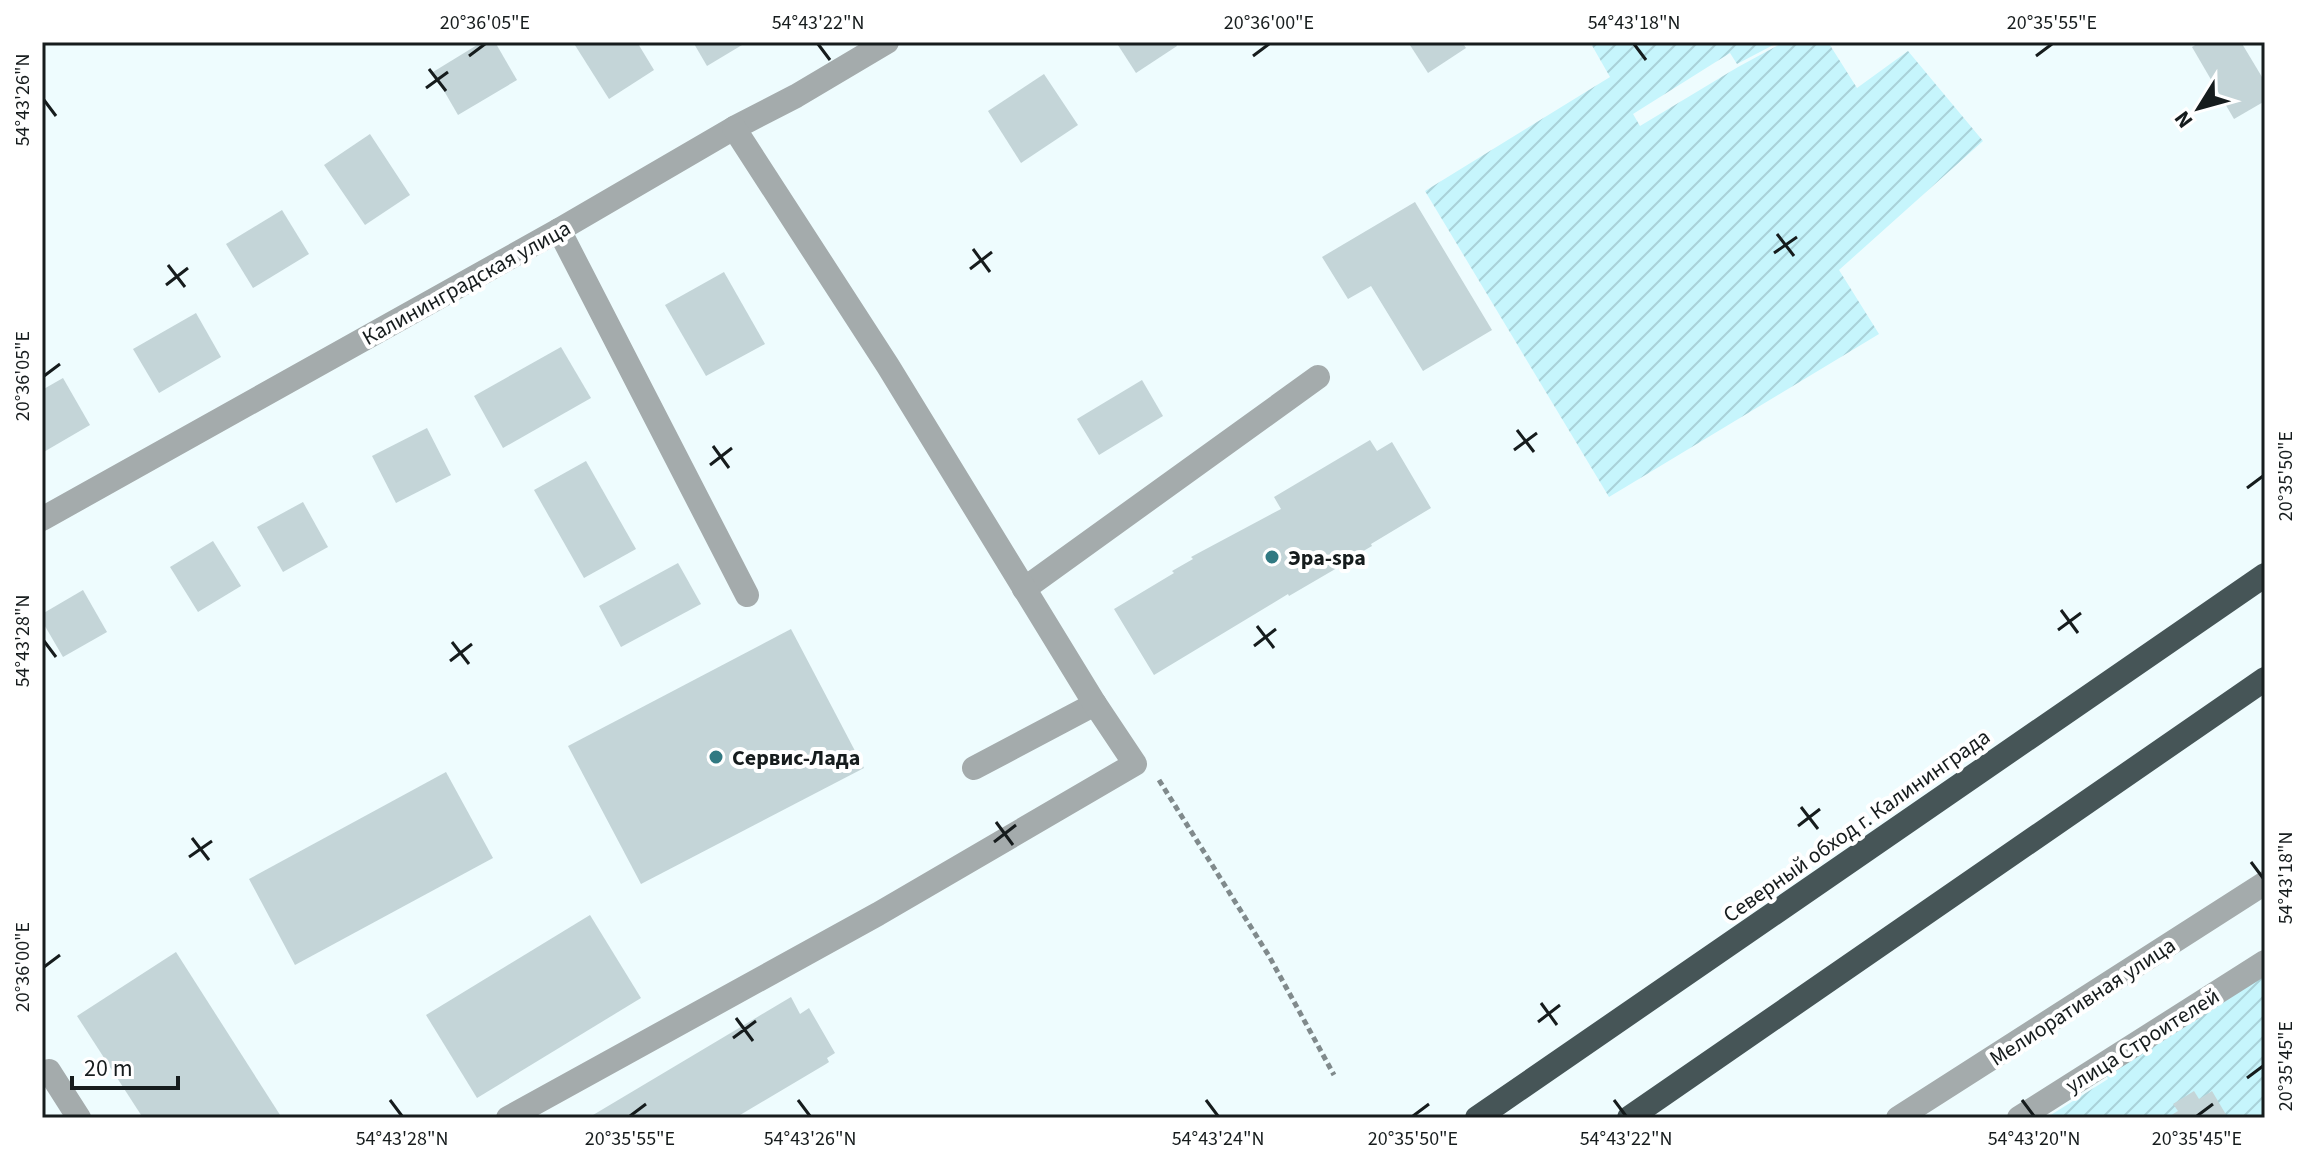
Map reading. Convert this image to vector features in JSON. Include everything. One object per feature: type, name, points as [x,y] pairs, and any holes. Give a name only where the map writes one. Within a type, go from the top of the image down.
[{"type":"highway","name":"Северный обход г. Калининграда","points":[[1477,1118],[2265,575]]},
{"type":"highway","points":[[1629,1118],[2265,679]]},
{"type":"street","name":"Калининградская улица","points":[[42,519],[559,230],[887,42]]},
{"type":"street","points":[[508,1118],[878,914],[1135,764],[888,366],[734,128]]},
{"type":"street","points":[[559,230],[747,595]]},
{"type":"street","points":[[1024,589],[1318,377]]},
{"type":"street","points":[[974,768],[1095,704]]},
{"type":"street","name":"Мелиоративная улица","points":[[1898,1118],[2265,883]]},
{"type":"street","name":"улица Строителей","points":[[2019,1118],[2265,962]]},
{"type":"street","points":[[49,1071],[79,1118]]},
{"type":"path","points":[[1135,764],[1161,781],[1269,956],[1334,1075]]},
{"type":"shaded area","points":[[1590,42],[1779,42],[1737,64],[1730,53],[1633,114],[1640,126],[1784,42],[1828,42],[1857,88],[1908,51],[1983,141],[1839,270],[1879,334],[1609,497],[1425,191],[1610,77]]},
{"type":"shaded area","points":[[2265,974],[2265,1118],[2046,1118],[2108,1079],[2106,1075]]},
{"type":"building","points":[[482,42],[495,42],[517,80],[458,115],[433,72]]},
{"type":"building","points":[[573,42],[637,42],[654,70],[609,99]]},
{"type":"building","points":[[693,42],[747,42],[707,66]]},
{"type":"building","points":[[1116,42],[1175,42],[1177,46],[1136,73]]},
{"type":"building","points":[[1408,42],[1462,42],[1466,48],[1428,73]]},
{"type":"building","points":[[2200,42],[2241,42],[2265,82],[2265,101],[2234,119],[2192,47]]},
{"type":"building","points":[[1044,74],[1078,125],[1021,163],[988,111]]},
{"type":"building","points":[[370,134],[410,195],[365,225],[324,165]]},
{"type":"building","points":[[1415,202],[1492,330],[1423,371],[1371,286],[1348,299],[1322,257]]},
{"type":"building","points":[[282,210],[309,254],[253,288],[226,244]]},
{"type":"building","points":[[724,272],[765,344],[706,376],[665,305]]},
{"type":"building","points":[[196,313],[221,357],[159,393],[133,349]]},
{"type":"building","points":[[561,347],[591,398],[503,448],[474,396]]},
{"type":"building","points":[[63,378],[90,425],[42,453],[42,390]]},
{"type":"building","points":[[1142,380],[1163,416],[1099,455],[1077,419]]},
{"type":"building","points":[[427,428],[451,475],[396,503],[372,456]]},
{"type":"building","name":"Эра-spa","points":[[1370,440],[1377,451],[1392,442],[1431,508],[1371,544],[1353,557],[1354,560],[1288,594],[1154,675],[1114,609],[1174,573],[1172,571],[1193,559],[1191,557],[1281,509],[1274,497]]},
{"type":"building","points":[[586,461],[636,549],[584,578],[534,490]]},
{"type":"building","points":[[303,502],[328,547],[283,572],[257,527]]},
{"type":"building","points":[[213,541],[241,586],[198,612],[170,567]]},
{"type":"building","points":[[678,563],[701,604],[621,647],[599,606]]},
{"type":"building","points":[[83,590],[107,632],[63,657],[42,621],[42,614]]},
{"type":"building","name":"Сервис-Лада","points":[[791,629],[864,768],[641,884],[568,746]]},
{"type":"building","points":[[446,772],[493,858],[295,965],[249,879]]},
{"type":"building","points":[[590,915],[641,998],[477,1098],[426,1015]]},
{"type":"building","points":[[176,952],[282,1118],[143,1118],[77,1016]]},
{"type":"building","points":[[791,997],[800,1014],[809,1008],[835,1053],[827,1058],[829,1062],[826,1064],[735,1118],[588,1118]]},
{"type":"building","points":[[2194,1091],[2199,1099],[2212,1091],[2228,1118],[2167,1118],[2178,1111],[2173,1104]]},
{"type":"place","name":"Эра-spa","points":[[1272,557]]},
{"type":"place","name":"Сервис-Лада","points":[[716,757]]}]
